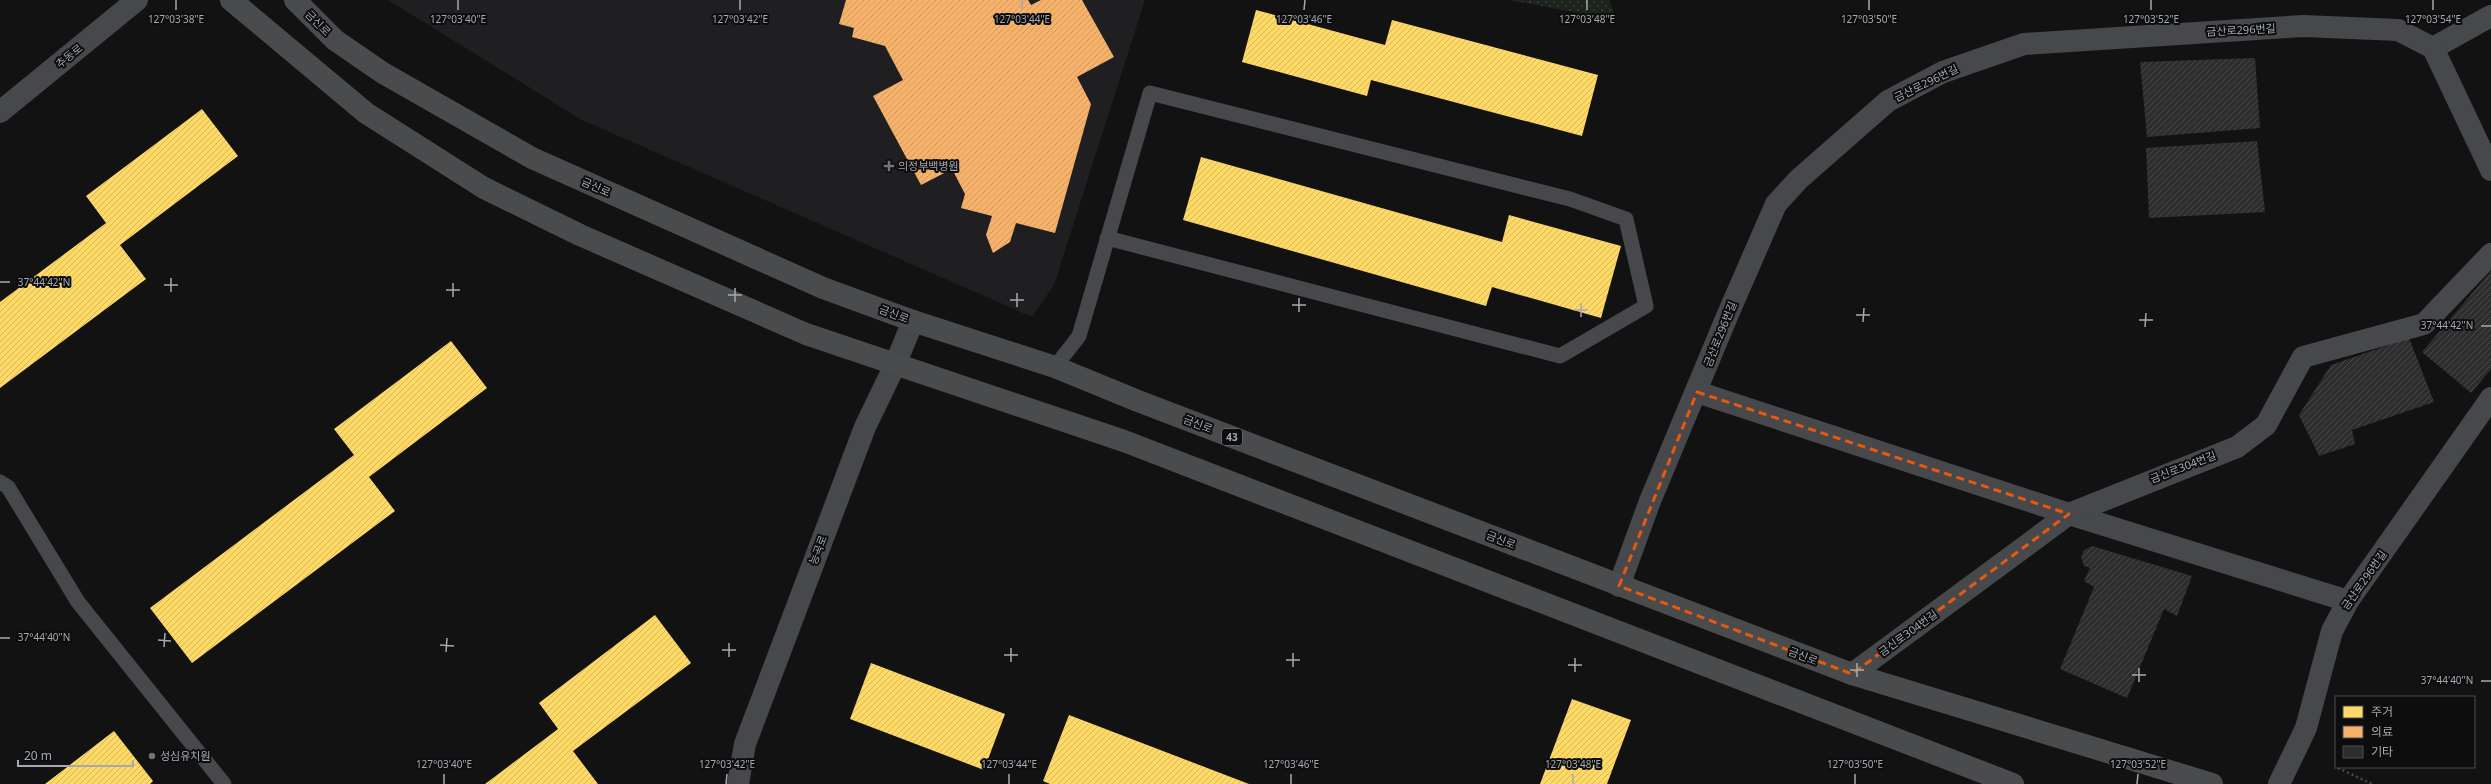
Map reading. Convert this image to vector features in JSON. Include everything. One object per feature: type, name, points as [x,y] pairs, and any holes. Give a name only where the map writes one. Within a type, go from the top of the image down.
[{"type":"main road","points":[[231,0],[366,113],[484,188],[580,235],[799,331],[895,365],[1131,444],[2013,784]]},
{"type":"main road","name":"금신로","points":[[295,0],[335,40],[383,73],[532,158],[823,288],[914,321],[1055,366],[1145,404],[1618,586],[1852,674],[2212,784]]},
{"type":"street","name":"추동로","points":[[0,112],[137,0]]},
{"type":"street","points":[[2491,16],[2432,48],[2491,170]]},
{"type":"street","name":"금산로296번길","points":[[1618,586],[1650,501],[1697,392],[1728,314],[1776,204],[1799,179],[1888,101],[1943,72],[2024,44],[2303,26],[2398,30],[2432,48]]},
{"type":"street","name":"금신로304번길","points":[[1852,674],[2069,514],[2237,447],[2266,425],[2303,357],[2424,324],[2491,254]]},
{"type":"street","name":"능곡로","points":[[738,784],[744,744],[865,427],[895,365],[914,321]]},
{"type":"street","points":[[1697,392],[2069,514],[2348,601]]},
{"type":"street","name":"금산로296번길","points":[[2280,784],[2306,728],[2332,631],[2348,601],[2491,398]]},
{"type":"lane","points":[[1055,366],[1079,336],[1107,238],[1150,93],[1570,199],[1626,219],[1646,306],[1560,356],[1107,238]]},
{"type":"lane","points":[[0,482],[8,487],[78,602],[224,784]]},
{"type":"path","points":[[2338,768],[2372,784]]},
{"type":"highlighted area","points":[[1697,392],[2069,514],[1852,674],[1619,586]]},
{"type":"shaded area","name":"의정부백병원","points":[[388,0],[1145,0],[1054,285],[1032,317],[582,120]]},
{"type":"shaded area","points":[[1509,0],[1609,0],[1617,20]]},
{"type":"building: 주거","points":[[1256,10],[1385,45],[1392,20],[1598,75],[1582,136],[1371,80],[1367,96],[1242,62]]},
{"type":"building: 주거","points":[[202,109],[238,156],[120,245],[146,279],[0,388],[0,302],[106,223],[86,196]]},
{"type":"building: 주거","points":[[1201,157],[1502,242],[1509,215],[1621,246],[1601,318],[1492,287],[1486,306],[1183,220]]},
{"type":"building: 주거","points":[[451,341],[487,388],[369,477],[395,511],[192,663],[150,608],[354,455],[334,429]]},
{"type":"building: 주거","points":[[655,615],[691,663],[573,751],[598,784],[485,784],[558,729],[539,703]]},
{"type":"building: 주거","points":[[871,663],[1005,714],[984,770],[850,719]]},
{"type":"building: 주거","points":[[1572,699],[1631,720],[1607,784],[1540,784]]},
{"type":"building: 주거","points":[[1069,715],[1249,784],[1050,784],[1043,781]]},
{"type":"building: 주거","points":[[114,731],[153,781],[150,784],[45,784]]},
{"type":"building: 의료","points":[[846,0],[1028,0],[1031,5],[1041,0],[1082,0],[1114,57],[1077,77],[1091,104],[1055,233],[1016,223],[1010,242],[993,253],[986,235],[992,216],[961,208],[965,194],[952,169],[921,185],[873,96],[903,80],[885,46],[852,37],[854,28],[839,24]]},
{"type":"building: 기타","points":[[2255,58],[2260,128],[2147,137],[2140,62]]},
{"type":"building: 기타","points":[[2257,141],[2265,212],[2149,218],[2146,148]]},
{"type":"building: 기타","points":[[2491,271],[2491,369],[2471,393],[2422,352]]},
{"type":"building: 기타","points":[[2409,338],[2434,402],[2352,430],[2355,444],[2319,456],[2299,415],[2331,365]]},
{"type":"building: 기타","points":[[2092,546],[2192,576],[2177,616],[2164,609],[2127,698],[2060,669],[2094,587],[2084,581],[2090,568],[2084,566],[2081,557],[2084,550]]},
{"type":"place","name":"의정부백병원","points":[[889,166]]},
{"type":"place","name":"성심유치원","points":[[152,756]]}]
